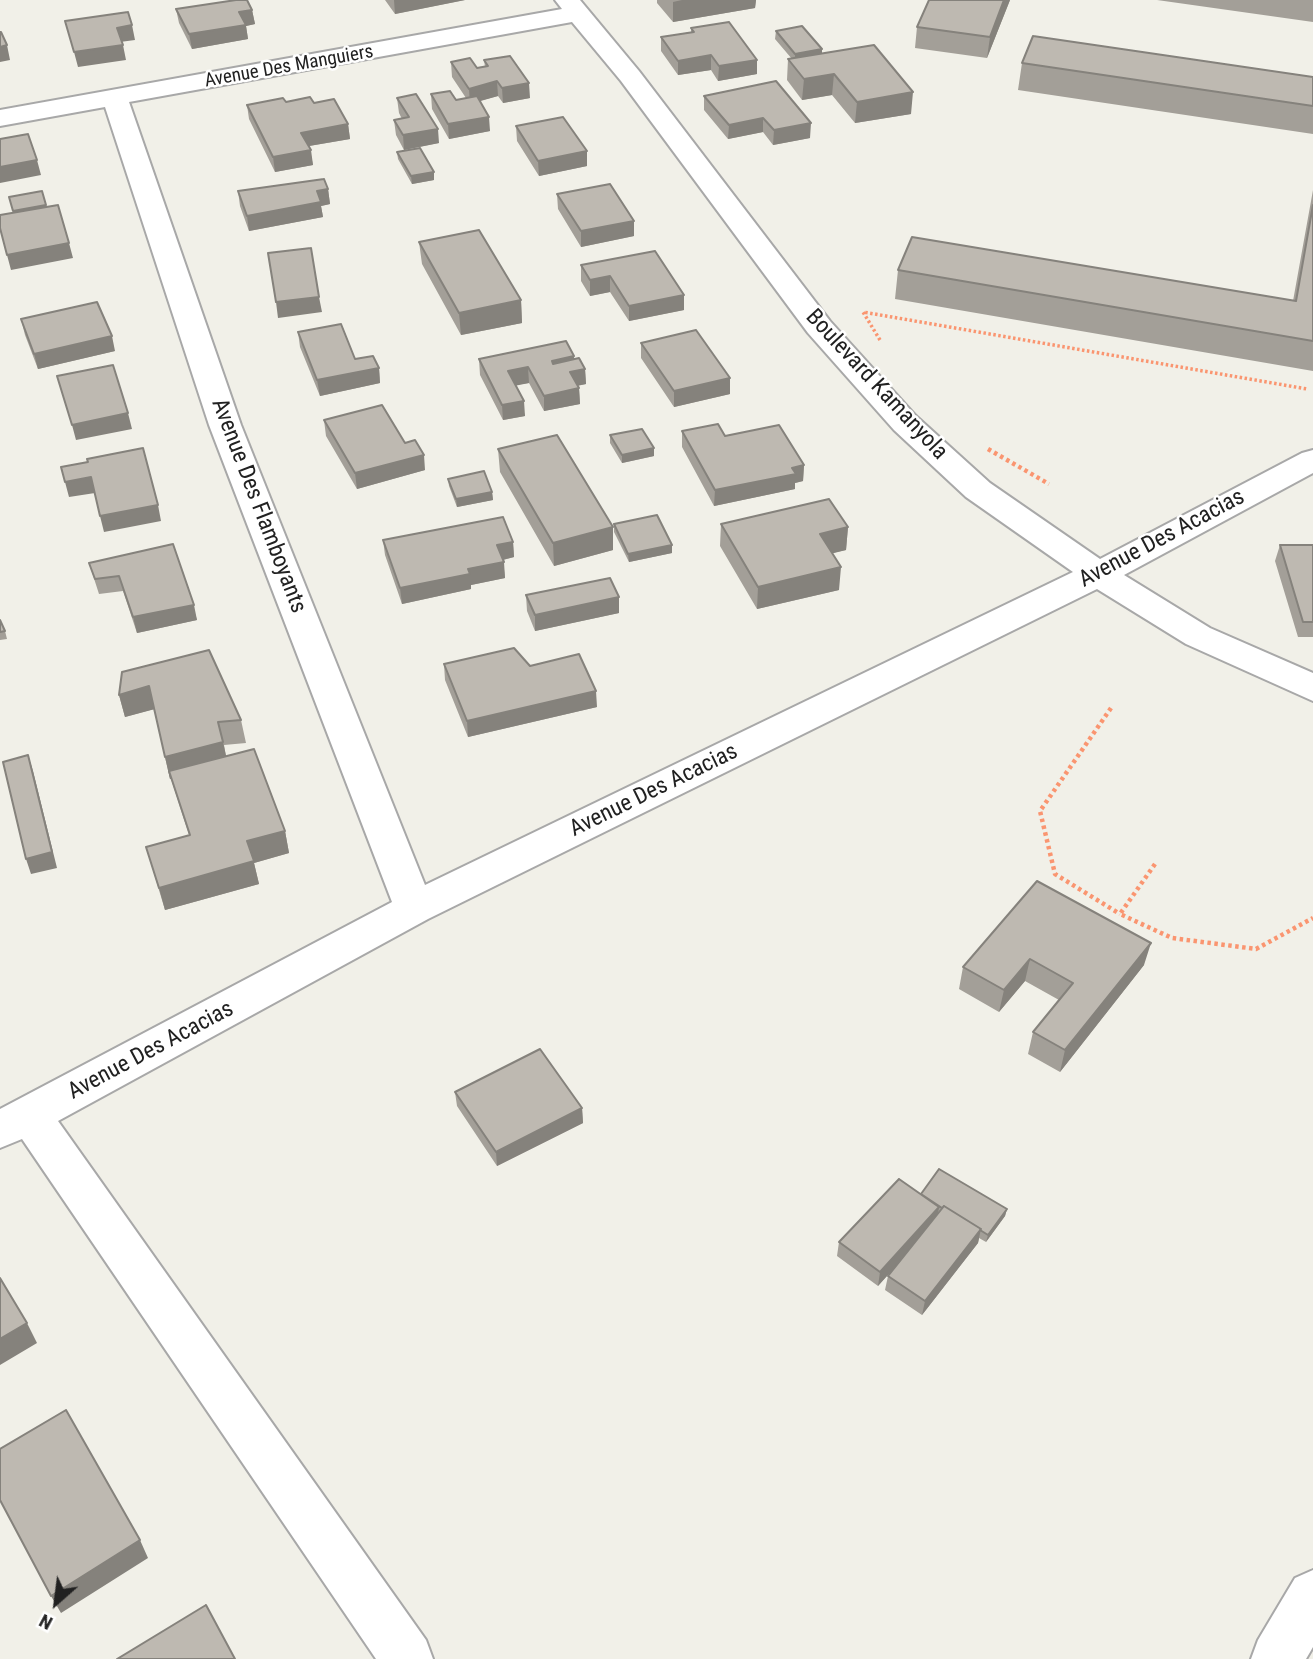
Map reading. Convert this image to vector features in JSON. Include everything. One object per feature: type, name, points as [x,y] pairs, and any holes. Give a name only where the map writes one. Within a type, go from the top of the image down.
[{"type":"street","name":"Avenue Des Manguiers","points":[[0,118],[114,99],[572,7]]},
{"type":"street","name":"Boulevard Kamanyola","points":[[572,7],[630,76],[819,327],[905,423],[978,490],[1098,574],[1198,636],[1313,688]]},
{"type":"street","name":"Avenue Des Flamboyants","points":[[114,99],[225,425],[414,908]]},
{"type":"street","name":"Avenue Des Acacias","points":[[15,1122],[414,908],[1098,574],[1313,460]]},
{"type":"street","points":[[15,1122],[407,1659]]},
{"type":"street","points":[[1277,1659],[1313,1596]]},
{"type":"path","points":[[881,342],[863,312],[1307,389]]},
{"type":"path","points":[[978,443],[1049,484]]},
{"type":"path","points":[[1111,708],[1040,811],[1055,874],[1120,915],[1172,938],[1256,949],[1313,918]]},
{"type":"path","points":[[1120,915],[1156,864]]},
{"type":"building","points":[[247,0],[252,10],[239,12],[246,25],[189,34],[176,9]]},
{"type":"building","points":[[929,0],[1004,0],[990,37],[917,27]]},
{"type":"building","points":[[128,12],[132,25],[117,28],[123,45],[74,52],[65,21]]},
{"type":"building","points":[[729,22],[757,60],[719,66],[711,55],[678,61],[661,37],[694,32],[691,28]]},
{"type":"building","points":[[802,26],[822,49],[795,54],[776,31]]},
{"type":"building","points":[[0,32],[7,45],[0,47]]},
{"type":"building","points":[[1033,36],[1313,77],[1313,106],[1022,63]]},
{"type":"building","points":[[874,45],[913,92],[857,102],[834,74],[804,79],[788,59]]},
{"type":"building","points":[[510,56],[529,83],[502,88],[497,81],[469,89],[451,62],[470,58],[477,68],[488,66],[484,60]]},
{"type":"building","points":[[776,81],[811,123],[774,130],[763,118],[729,125],[704,96]]},
{"type":"building","points":[[450,91],[456,100],[477,96],[489,117],[448,124],[431,94]]},
{"type":"building","points":[[416,94],[438,129],[403,135],[394,120],[409,117],[397,98]]},
{"type":"building","points":[[310,97],[314,103],[334,99],[348,124],[301,133],[311,150],[273,157],[247,105],[283,98],[286,102]]},
{"type":"building","points":[[563,117],[587,151],[538,161],[516,126]]},
{"type":"building","points":[[28,134],[37,160],[0,167],[0,139]]},
{"type":"building","points":[[420,148],[434,172],[411,176],[397,152]]},
{"type":"building","points":[[324,179],[328,189],[317,191],[321,202],[247,216],[238,191]]},
{"type":"building","points":[[610,184],[634,221],[581,231],[557,194]]},
{"type":"building","points":[[42,191],[46,205],[13,211],[9,197]]},
{"type":"building","points":[[58,205],[69,243],[7,255],[0,228],[0,215]]},
{"type":"building","points":[[1313,205],[1313,341],[898,270],[912,237],[1296,301]]},
{"type":"building","points":[[479,230],[521,300],[459,313],[419,242]]},
{"type":"building","points":[[311,248],[319,297],[276,302],[268,253]]},
{"type":"building","points":[[655,251],[684,295],[629,306],[610,276],[590,280],[581,265]]},
{"type":"building","points":[[97,302],[112,336],[34,354],[21,319]]},
{"type":"building","points":[[341,324],[355,359],[373,356],[379,368],[317,380],[298,332]]},
{"type":"building","points":[[696,330],[730,378],[674,391],[641,343]]},
{"type":"building","points":[[566,341],[574,356],[552,361],[553,364],[579,358],[585,369],[570,372],[579,388],[544,396],[528,367],[508,371],[524,401],[502,405],[479,359]]},
{"type":"building","points":[[113,365],[128,413],[72,425],[57,376]]},
{"type":"building","points":[[382,405],[405,443],[415,440],[424,455],[355,473],[324,420]]},
{"type":"building","points":[[718,424],[725,436],[779,425],[804,465],[792,468],[796,474],[715,490],[682,431]]},
{"type":"building","points":[[642,429],[654,448],[622,455],[610,435]]},
{"type":"building","points":[[557,435],[613,527],[553,543],[498,449]]},
{"type":"building","points":[[143,448],[158,505],[100,516],[91,477],[65,482],[61,467]]},
{"type":"building","points":[[484,471],[492,492],[456,499],[448,479]]},
{"type":"building","points":[[829,499],[848,527],[820,534],[841,567],[758,587],[721,524]]},
{"type":"building","points":[[657,515],[672,545],[628,554],[614,524]]},
{"type":"building","points":[[503,517],[513,542],[497,545],[504,562],[468,569],[470,574],[400,588],[383,540]]},
{"type":"building","points":[[173,544],[194,605],[133,617],[119,576],[95,579],[89,563]]},
{"type":"building","points":[[1280,545],[1313,545],[1313,622],[1303,622]]},
{"type":"building","points":[[610,578],[619,597],[535,615],[526,595]]},
{"type":"building","points":[[514,648],[530,666],[579,654],[596,691],[467,721],[444,664]]},
{"type":"building","points":[[209,650],[241,720],[218,722],[223,742],[165,757],[149,686],[119,695],[122,672]]},
{"type":"building","points":[[254,749],[285,831],[247,841],[254,861],[159,888],[146,847],[190,835],[169,771]]},
{"type":"building","points":[[28,755],[52,852],[26,859],[3,762]]},
{"type":"building","points":[[1037,881],[1151,943],[1065,1050],[1033,1032],[1073,983],[1030,959],[1004,990],[963,967]]},
{"type":"building","points":[[540,1049],[582,1108],[496,1152],[455,1092]]},
{"type":"building","points":[[939,1169],[1007,1209],[988,1235],[921,1194]]},
{"type":"building","points":[[899,1179],[939,1207],[880,1272],[839,1242]]},
{"type":"building","points":[[944,1206],[981,1229],[925,1301],[888,1276]]},
{"type":"building","points":[[0,1278],[27,1323],[0,1339]]},
{"type":"building","points":[[66,1410],[140,1540],[51,1596],[0,1500],[0,1449]]},
{"type":"building","points":[[206,1605],[235,1659],[117,1659]]}]
